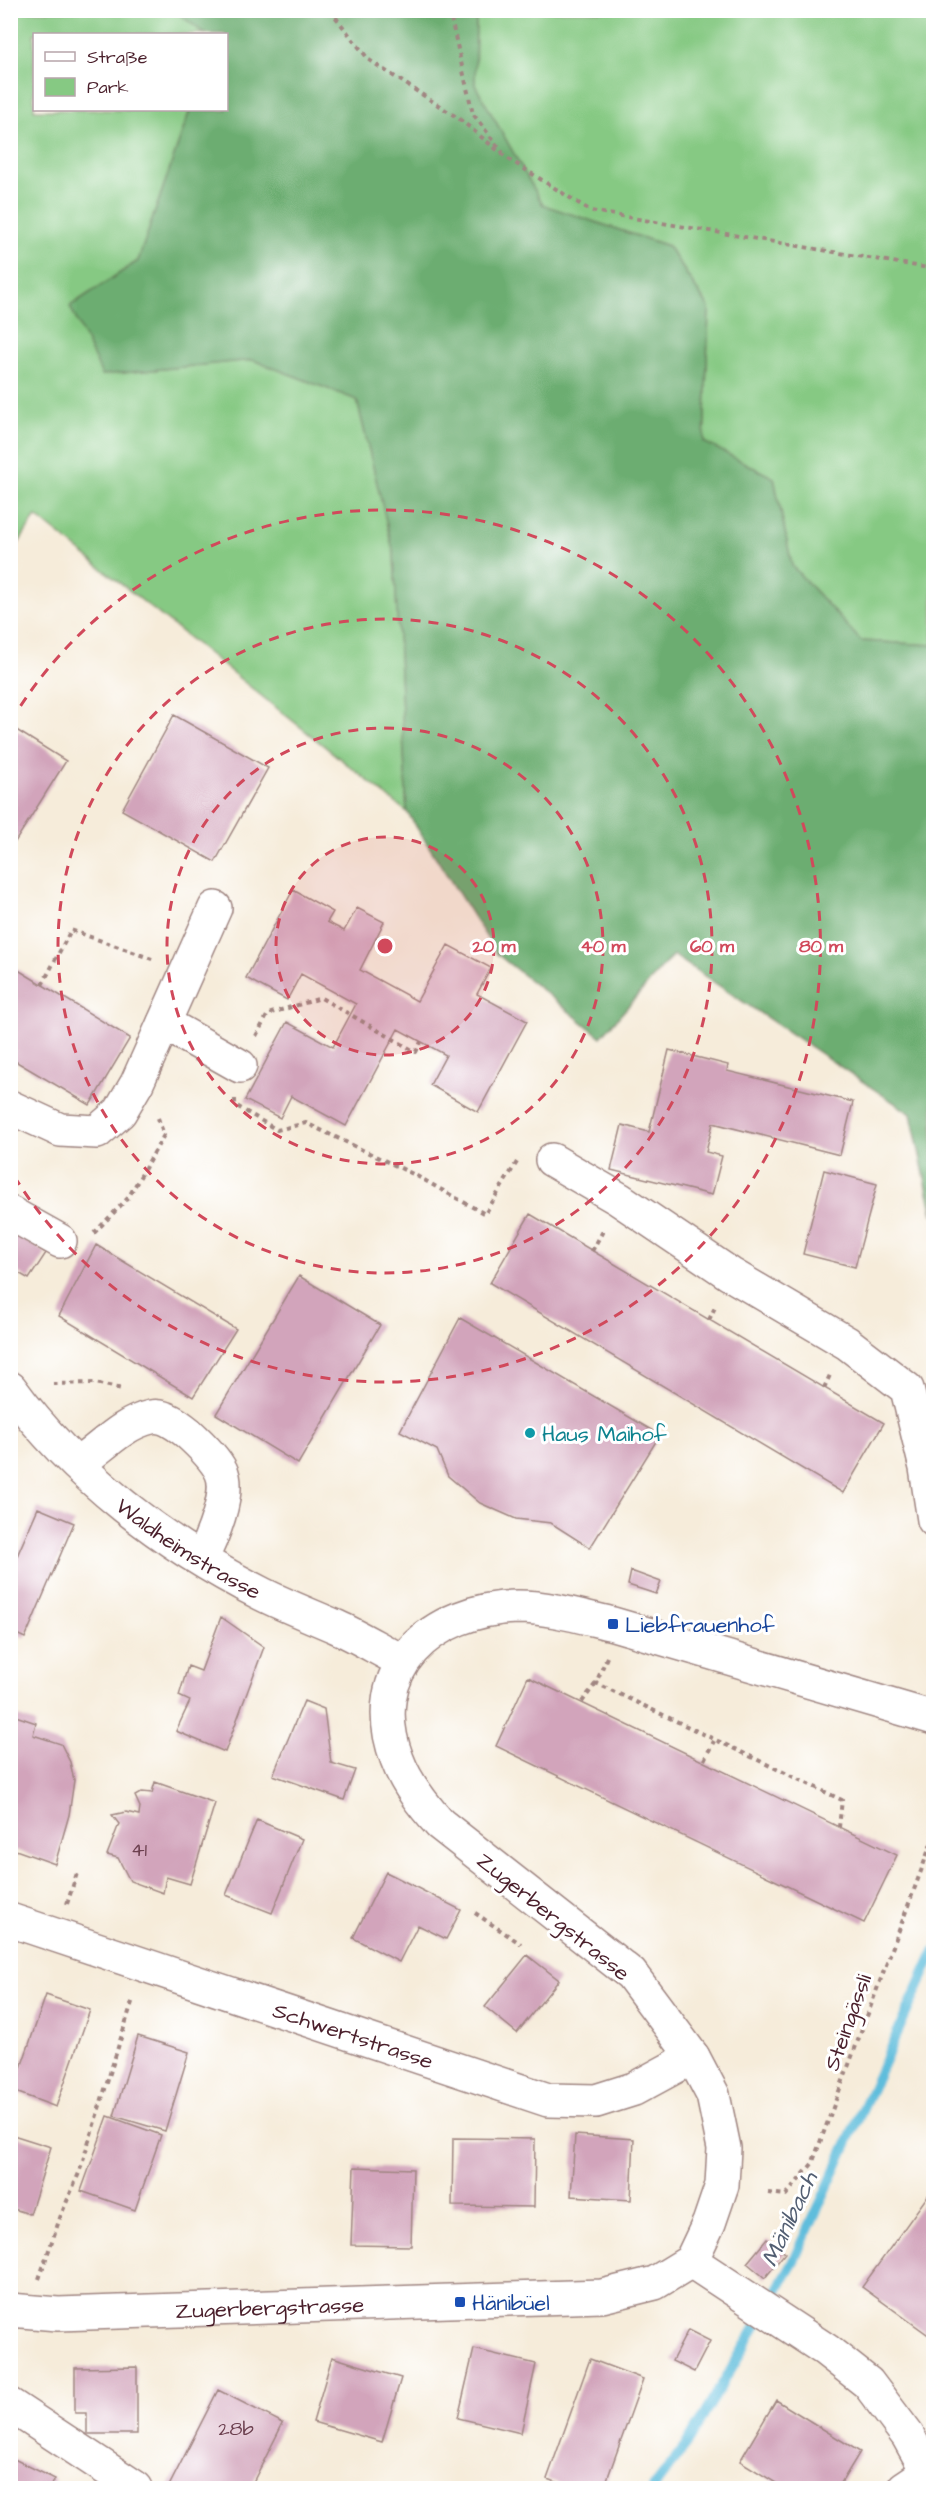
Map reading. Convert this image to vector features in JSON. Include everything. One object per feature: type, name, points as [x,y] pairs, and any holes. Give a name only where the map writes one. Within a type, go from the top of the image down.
[{"type":"street","points":[[10,1107],[60,1130],[97,1132],[120,1112],[137,1083],[215,908]]},
{"type":"street","points":[[164,1023],[240,1066]]},
{"type":"street","points":[[552,1160],[619,1199],[730,1274],[847,1343],[908,1389],[926,1468],[933,1520]]},
{"type":"street","points":[[10,1214],[60,1241]]},
{"type":"street","name":"Waldheimstrasse","points":[[10,1388],[35,1422],[105,1490],[180,1547],[262,1594],[340,1628],[402,1661]]},
{"type":"street","points":[[78,1464],[130,1424],[154,1416],[175,1422],[198,1442],[222,1473],[223,1504],[212,1538],[201,1559]]},
{"type":"street","name":"Zugerbergstrasse","points":[[10,2310],[58,2314],[602,2296],[655,2283],[691,2261],[709,2223],[722,2184],[724,2148],[713,2094],[693,2058],[631,1974],[440,1824],[419,1800],[397,1760],[389,1730],[390,1694],[402,1661],[423,1637],[443,1625],[493,1610],[520,1607],[613,1624],[933,1718]]},
{"type":"street","name":"Schwertstrasse","points":[[10,1920],[548,2100],[596,2101],[634,2089],[693,2058]]},
{"type":"street","points":[[691,2261],[789,2325],[868,2383],[908,2436],[922,2481]]},
{"type":"street","points":[[10,2405],[136,2488]]},
{"type":"path","points":[[330,10],[369,60],[458,118],[507,158],[591,211],[933,269]]},
{"type":"path","points":[[449,10],[473,114],[507,158]]},
{"type":"path","points":[[42,985],[71,930],[187,971]]},
{"type":"path","points":[[421,1042],[416,1052],[321,998],[268,1014],[240,1066],[234,1105],[277,1130],[306,1124],[415,1174],[485,1214],[516,1163]]},
{"type":"path","points":[[60,1241],[85,1240],[100,1227],[128,1198],[164,1135]]},
{"type":"path","points":[[48,1385],[95,1383],[126,1390],[142,1398],[154,1416]]},
{"type":"path","points":[[582,1702],[596,1683],[608,1654]]},
{"type":"path","points":[[596,1683],[842,1800],[839,1827]]},
{"type":"path","points":[[704,1760],[714,1741]]},
{"type":"path","name":"Steingässli","points":[[768,2193],[786,2196],[812,2164],[933,1836]]},
{"type":"path","points":[[475,1913],[521,1944]]},
{"type":"path","points":[[37,2288],[61,2215],[79,2174],[95,2114],[144,1965]]},
{"type":"green space","points":[[11,11],[175,11],[204,33],[33,33],[33,111],[190,111],[138,261],[70,306],[103,375],[253,360],[357,400],[394,553],[407,812],[36,516],[11,555]]},
{"type":"green space","points":[[175,11],[476,11],[475,85],[543,205],[668,246],[709,308],[704,442],[774,478],[792,566],[861,641],[933,645],[933,1215],[911,1114],[673,955],[601,1037],[497,954],[407,812],[394,554],[357,400],[253,360],[102,375],[70,306],[138,261],[190,111],[228,111],[228,33],[204,33]]},
{"type":"green space","points":[[476,11],[933,11],[933,645],[861,641],[792,566],[774,478],[704,443],[709,308],[668,246],[543,205],[475,85]]},
{"type":"building","points":[[174,715],[268,768],[215,862],[122,810]]},
{"type":"building","points":[[10,726],[66,761],[10,850]]},
{"type":"building","points":[[293,890],[333,912],[327,922],[344,931],[357,908],[384,922],[360,970],[417,1001],[448,945],[491,968],[477,994],[527,1021],[478,1112],[430,1085],[446,1055],[398,1029],[346,1126],[291,1096],[280,1118],[245,1100],[287,1022],[333,1047],[356,1004],[301,974],[287,1000],[246,978]]},
{"type":"building","points":[[10,965],[130,1038],[90,1105],[10,1058]]},
{"type":"building","points":[[669,1050],[728,1065],[727,1071],[853,1102],[840,1155],[713,1123],[706,1152],[722,1156],[712,1195],[611,1170],[622,1125],[649,1132]]},
{"type":"building","points":[[824,1170],[877,1184],[855,1267],[803,1254]]},
{"type":"building","points":[[530,1214],[884,1423],[843,1493],[490,1283]]},
{"type":"building","points":[[10,1230],[46,1253],[29,1279],[10,1268]]},
{"type":"building","points":[[96,1245],[236,1329],[193,1397],[59,1316]]},
{"type":"building","points":[[299,1276],[380,1325],[298,1464],[216,1414]]},
{"type":"building","name":"Haus Maihof","points":[[460,1318],[660,1435],[590,1548],[551,1523],[516,1519],[480,1503],[448,1476],[437,1450],[400,1431]]},
{"type":"building","points":[[38,1508],[74,1523],[25,1638],[10,1631],[10,1572]]},
{"type":"building","points":[[631,1571],[661,1582],[656,1594],[628,1585]]},
{"type":"building","points":[[221,1617],[264,1647],[225,1752],[176,1731],[190,1701],[179,1696],[188,1666],[201,1671]]},
{"type":"building","points":[[528,1677],[897,1855],[864,1923],[496,1746]]},
{"type":"building","points":[[304,1701],[324,1709],[331,1763],[355,1770],[344,1800],[273,1775]]},
{"type":"building","points":[[10,1714],[36,1723],[33,1735],[61,1744],[70,1762],[74,1780],[69,1815],[55,1864],[10,1848]]},
{"type":"building","points":[[155,1782],[215,1803],[190,1884],[166,1877],[163,1893],[130,1881],[118,1858],[107,1855],[119,1824],[112,1815],[126,1812],[139,1815],[140,1807],[135,1796],[142,1792],[152,1793]]},
{"type":"building","points":[[257,1820],[302,1839],[272,1913],[226,1895]]},
{"type":"building","points":[[386,1872],[461,1910],[446,1939],[418,1925],[399,1962],[353,1938]]},
{"type":"building","points":[[527,1955],[559,1980],[517,2033],[485,2007]]},
{"type":"building","points":[[46,1995],[90,2010],[56,2107],[13,2091]]},
{"type":"building","points":[[138,2036],[189,2052],[165,2131],[114,2116]]},
{"type":"building","points":[[108,2116],[161,2135],[135,2210],[81,2191]]},
{"type":"building","points":[[10,2134],[51,2147],[30,2214],[10,2208]]},
{"type":"building","points":[[575,2135],[634,2139],[631,2200],[571,2196]]},
{"type":"building","points":[[453,2138],[535,2139],[534,2207],[452,2206]]},
{"type":"building","points":[[354,2167],[413,2169],[411,2246],[351,2245]]},
{"type":"building","points":[[934,2187],[934,2339],[862,2287]]},
{"type":"building","points":[[767,2239],[785,2253],[765,2278],[747,2263]]},
{"type":"building","points":[[688,2330],[710,2341],[694,2372],[672,2361]]},
{"type":"building","points":[[474,2349],[536,2364],[521,2433],[458,2418]]},
{"type":"building","points":[[332,2357],[401,2378],[382,2442],[313,2422]]},
{"type":"building","points":[[590,2359],[643,2379],[604,2488],[572,2488],[547,2479]]},
{"type":"building","points":[[137,2367],[137,2434],[87,2434],[87,2413],[75,2413],[75,2368]]},
{"type":"building","points":[[218,2390],[283,2423],[250,2488],[168,2488]]},
{"type":"building","points":[[776,2400],[860,2452],[838,2488],[784,2488],[740,2461]]},
{"type":"building","points":[[10,2457],[55,2479],[50,2488],[10,2488]]},
{"type":"waterway","name":"Mänibach","points":[[653,2488],[690,2439],[792,2265],[934,1952]]},
{"type":"place","name":"Haus Maihof","points":[[530,1433]]},
{"type":"place","name":"Liebfrauenhof","points":[[613,1624]]},
{"type":"place","name":"Hänibüel","points":[[460,2302]]}]
